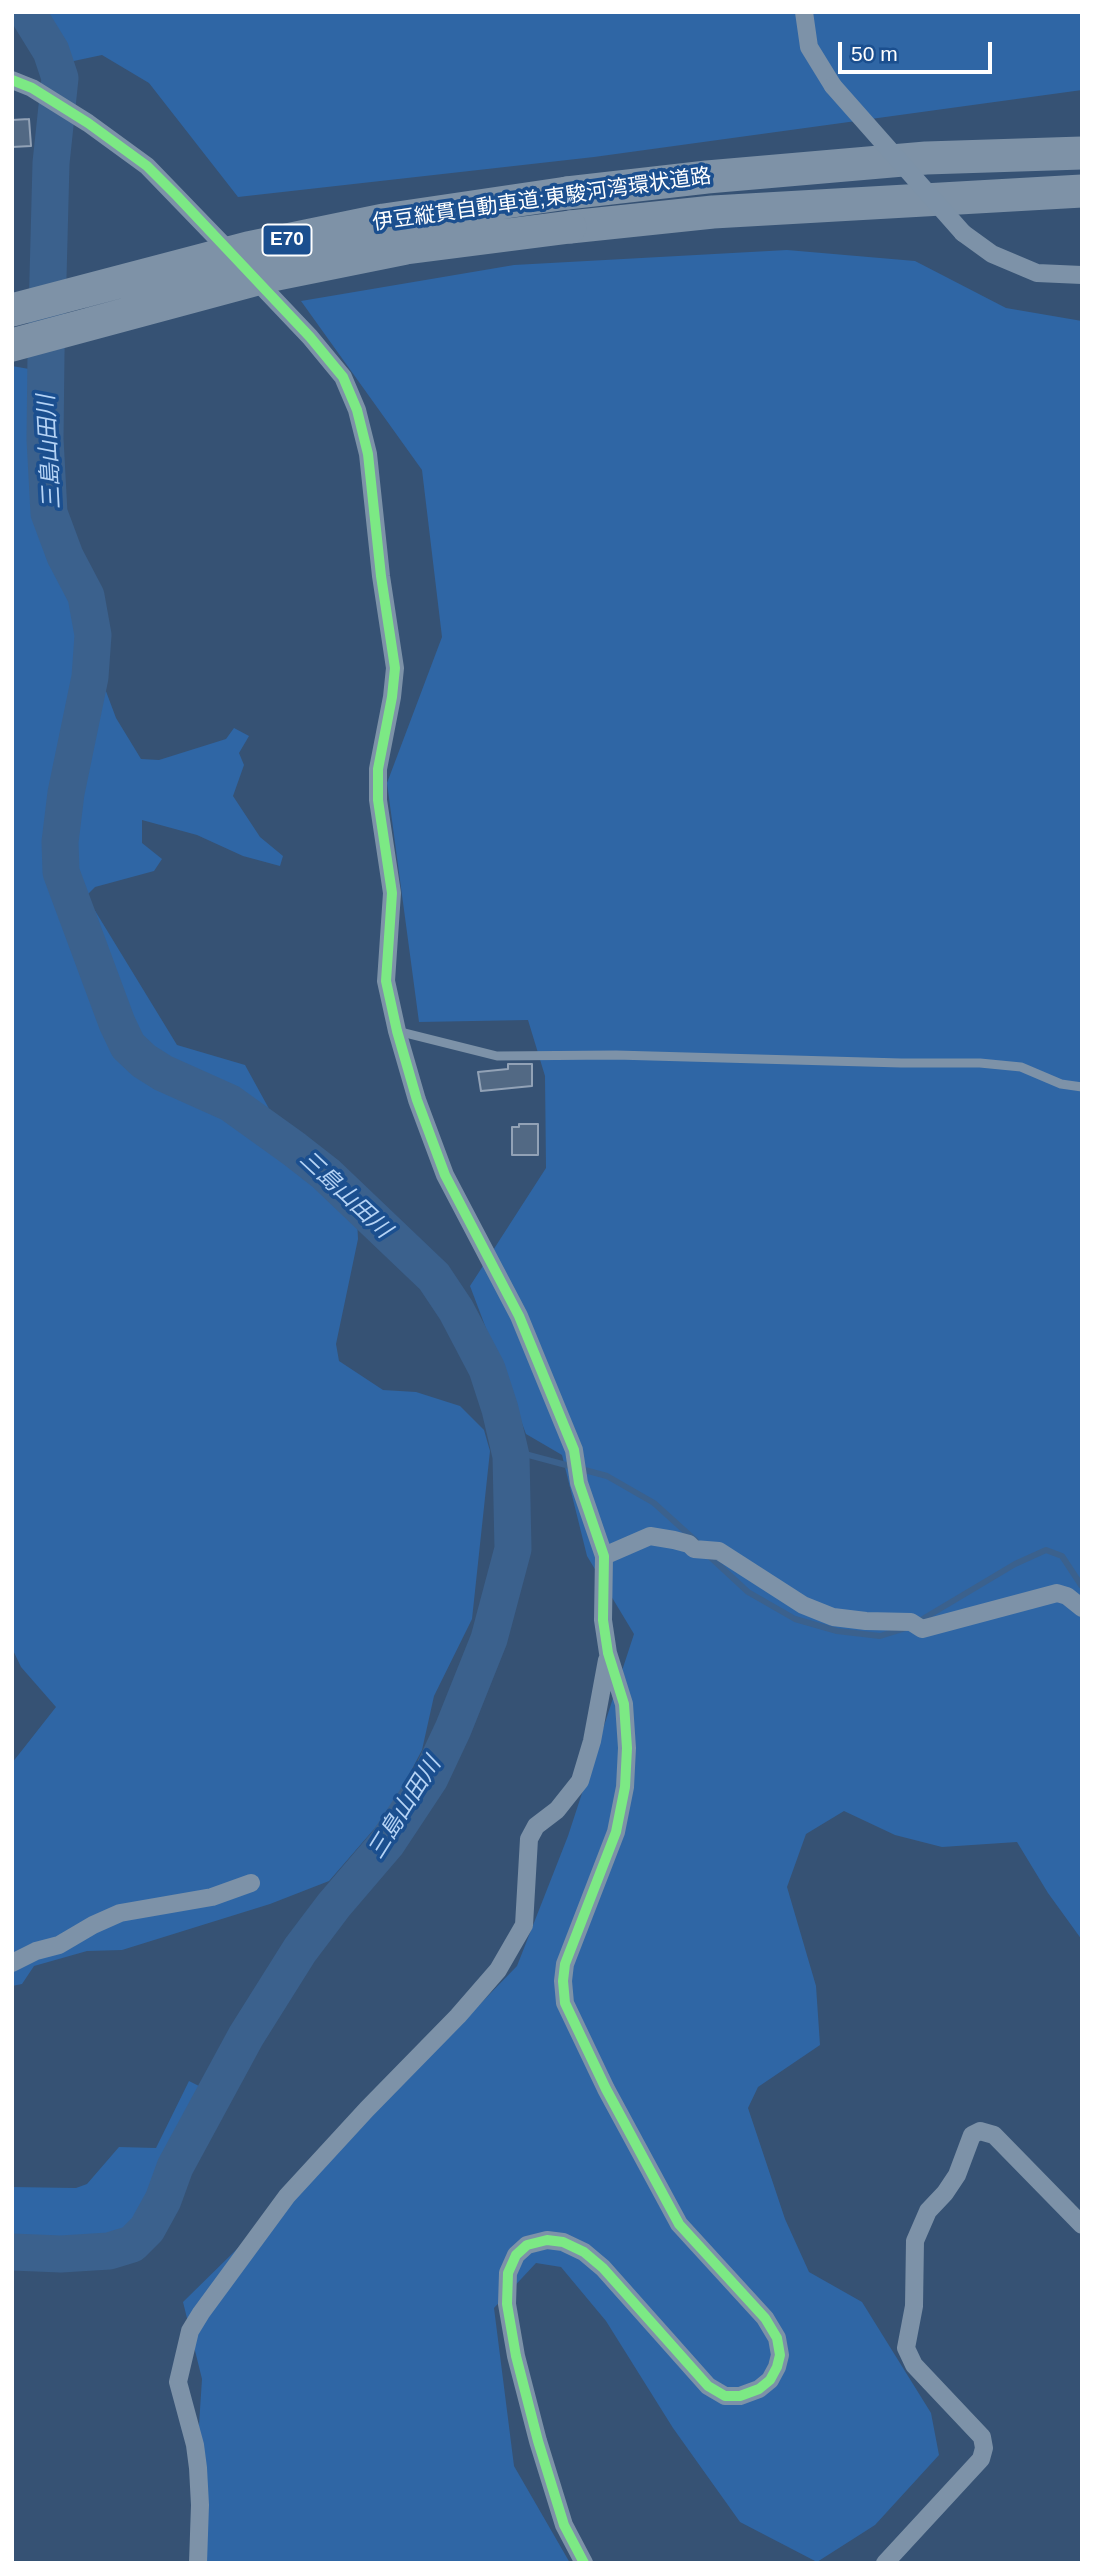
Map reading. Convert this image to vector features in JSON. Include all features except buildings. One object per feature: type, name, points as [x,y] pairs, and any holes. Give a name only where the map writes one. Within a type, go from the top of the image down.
[{"type":"highway","points":[[707,177],[1082,130]]},
{"type":"highway","name":"伊豆縦貫自動車道;東駿河湾環状道路","points":[[12,310],[248,248],[384,220],[566,193],[707,177],[926,158],[1082,153]]},
{"type":"highway","name":"伊豆縦貫自動車道;東駿河湾環状道路","points":[[12,345],[272,275],[406,248],[713,212],[1082,191]]},
{"type":"highway","points":[[1011,194],[1082,197]]},
{"type":"street","points":[[804,12],[809,47],[833,86],[963,233],[992,254],[1037,273],[1082,275]]},
{"type":"street","points":[[12,80],[32,88],[88,123],[147,166],[177,196],[310,337],[343,377],[357,410],[368,454],[381,576],[395,668],[378,769],[378,800],[392,893],[386,981],[417,1100],[445,1175],[519,1316],[574,1450],[579,1483],[604,1556],[603,1620],[608,1653],[624,1704],[627,1748],[625,1787],[616,1832],[565,1964],[565,2003],[611,2100],[679,2224],[765,2318],[777,2339],[780,2355],[774,2374],[760,2389],[740,2396],[725,2396],[708,2386],[603,2268],[584,2252],[563,2242],[547,2240],[527,2245],[516,2255],[508,2273],[507,2304],[516,2356],[564,2525],[584,2563]]},
{"type":"street","points":[[604,1556],[650,1536],[689,1544],[694,1549],[719,1551],[803,1605],[834,1617],[866,1621],[917,1625],[1057,1593],[1067,1596],[1082,1608]]},
{"type":"street","points":[[198,2563],[198,2468],[195,2445],[178,2382],[190,2332],[201,2312],[287,2196],[367,2109],[458,2017],[498,1970],[524,1925],[529,1839],[536,1826],[556,1811],[580,1780],[592,1741],[608,1653]]},
{"type":"street","points":[[12,1963],[36,1951],[59,1945],[120,1913],[212,1897],[251,1883]]},
{"type":"street","points":[[885,2563],[981,2459],[984,2448],[982,2437],[914,2365],[906,2348],[914,2306],[915,2241],[919,2227],[928,2211],[957,2175],[972,2135],[980,2131],[994,2135],[1082,2225]]},
{"type":"lane","points":[[397,1031],[497,1056],[616,1055],[980,1063],[1021,1067],[1061,1084],[1082,1087]]},
{"type":"shaded area","points":[[36,12],[1082,12],[1082,90],[594,157],[238,197],[149,83],[102,55],[69,62]]},
{"type":"shaded area","points":[[787,250],[915,261],[1006,308],[1082,321],[1082,1940],[1048,1893],[1017,1842],[942,1847],[895,1835],[844,1811],[806,1834],[787,1887],[816,1986],[820,2045],[758,2087],[748,2108],[785,2219],[809,2272],[862,2302],[931,2413],[939,2455],[875,2525],[817,2562],[740,2522],[673,2428],[606,2321],[561,2267],[536,2263],[494,2308],[514,2466],[570,2563],[190,2563],[202,2379],[183,2302],[348,2140],[517,1966],[568,1836],[634,1634],[587,1556],[562,1455],[526,1434],[470,1286],[546,1168],[545,1076],[528,1020],[419,1022],[387,783],[442,637],[422,470],[301,301],[514,265]]},
{"type":"shaded area","points":[[12,366],[29,369],[31,391],[28,417],[44,464],[67,587],[116,718],[141,759],[159,760],[226,739],[234,728],[249,736],[239,753],[244,765],[233,796],[260,837],[283,856],[280,866],[243,856],[197,835],[142,820],[142,843],[162,859],[154,871],[95,887],[86,896],[177,1045],[245,1065],[301,1167],[357,1219],[358,1239],[336,1344],[339,1361],[383,1390],[416,1392],[460,1406],[484,1430],[490,1451],[472,1619],[434,1696],[422,1750],[401,1790],[388,1813],[329,1881],[270,1904],[122,1950],[87,1951],[34,1966],[22,1984],[12,1986],[12,1763],[56,1707],[21,1667],[12,1648]]},
{"type":"shaded area","points":[[189,2081],[209,2091],[181,2138],[149,2214],[123,2244],[12,2241],[12,2187],[76,2188],[87,2184],[119,2147],[156,2148]]},
{"type":"waterway","name":"三島山田川","points":[[12,2252],[61,2254],[109,2251],[132,2244],[147,2229],[163,2200],[175,2167],[246,2036],[300,1950],[387,1843],[430,1778],[489,1639],[513,1549],[511,1456],[500,1409],[487,1369],[456,1310],[434,1277],[326,1174],[294,1149],[230,1103],[163,1073],[144,1061],[128,1046],[61,872],[60,842],[66,793],[90,677],[93,635],[86,596],[65,556],[49,513],[45,439],[46,354],[51,163],[60,78],[51,51],[27,12]]},
{"type":"waterway","points":[[510,1450],[607,1476],[654,1503],[696,1541]]},
{"type":"waterway","points":[[916,1623],[1015,1564],[1046,1550],[1062,1556],[1081,1585]]},
{"type":"waterway","points":[[708,1555],[748,1592],[795,1619],[837,1631],[880,1636],[906,1628]]},
{"type":"cycle path","points":[[12,80],[32,88],[88,123],[147,166],[177,196],[310,337],[343,377],[357,410],[368,454],[381,576],[395,668],[378,769],[378,800],[392,893],[386,981],[417,1100],[445,1175],[519,1316],[574,1450],[579,1483],[604,1556],[603,1620],[608,1653],[624,1704],[627,1748],[625,1787],[616,1832],[565,1964],[565,2003],[606,2089],[679,2224],[765,2318],[777,2338],[780,2355],[770,2380],[759,2389],[740,2396],[725,2396],[708,2386],[603,2268],[584,2252],[563,2242],[547,2240],[527,2245],[516,2255],[508,2273],[507,2304],[516,2356],[564,2525],[584,2563]]}]
